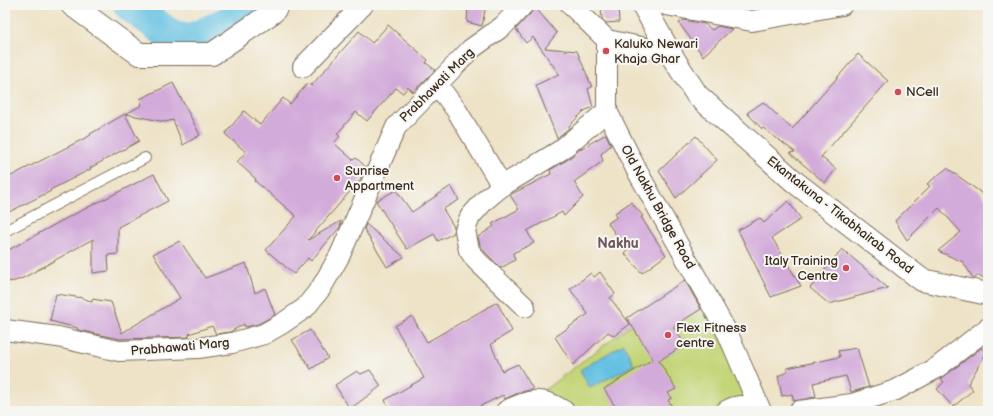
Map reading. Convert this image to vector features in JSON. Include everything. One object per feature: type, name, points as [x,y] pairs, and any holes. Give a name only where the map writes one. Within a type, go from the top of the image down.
[{"type":"main road","points":[[72,5],[139,54],[212,54],[273,12],[278,5]]},
{"type":"main road","name":"Ekantakuna - Tikabhairab Road","points":[[643,5],[670,53],[697,95],[796,183],[922,280],[988,294]]},
{"type":"street","points":[[303,67],[363,5]]},
{"type":"street","name":"Prabhawati Marg","points":[[5,330],[58,337],[118,351],[198,348],[232,343],[264,334],[305,308],[320,288],[340,255],[396,127],[471,49],[503,26],[523,5]]},
{"type":"street","points":[[571,5],[607,40],[670,53]]},
{"type":"street","points":[[666,5],[752,21],[842,5]]},
{"type":"street","name":"Old Nakhu Bridge Road","points":[[607,40],[607,111],[636,169],[728,334],[761,411]]},
{"type":"street","points":[[437,84],[457,110],[502,186]]},
{"type":"street","points":[[525,307],[476,260],[469,250],[465,230],[470,217],[485,200],[502,186],[562,150],[607,111]]},
{"type":"street","points":[[799,411],[852,404],[896,390],[935,369],[988,328]]},
{"type":"street","points":[[506,411],[524,402],[538,400],[552,403],[564,411]]},
{"type":"street","points":[[726,411],[735,406],[745,405],[761,411]]},
{"type":"lane","points":[[5,231],[145,158]]},
{"type":"green space","name":"Flex Fitness centre","points":[[692,279],[752,401],[736,411],[565,411],[543,391]]},
{"type":"water","points":[[624,344],[634,365],[590,388],[580,370]]},
{"type":"building","points":[[468,5],[486,5],[482,26],[467,22]]},
{"type":"building","points":[[601,5],[618,5],[619,22],[606,23],[602,19]]},
{"type":"building","points":[[534,6],[557,33],[545,48],[577,51],[592,87],[588,89],[593,107],[584,111],[569,126],[569,128],[557,138],[536,85],[559,74],[533,37],[526,43],[516,29],[531,13]]},
{"type":"building","points":[[684,20],[705,24],[712,30],[718,26],[732,29],[703,56],[679,23]]},
{"type":"building","name":"Sunrise Appartment","points":[[388,25],[428,60],[426,63],[435,70],[413,92],[408,87],[403,93],[396,88],[367,121],[356,112],[337,134],[340,136],[334,143],[353,160],[356,158],[366,167],[360,180],[308,240],[341,221],[340,227],[311,261],[308,258],[294,274],[266,250],[296,216],[255,181],[256,179],[237,162],[246,152],[225,134],[244,111],[260,125],[283,98],[290,104],[308,83],[311,86],[359,31],[372,43]]},
{"type":"building","points":[[858,54],[888,81],[821,157],[836,169],[825,183],[790,153],[795,152],[763,128],[762,129],[747,113],[763,102],[792,129]]},
{"type":"building","points":[[173,83],[200,135],[183,145],[173,120],[165,122],[126,114],[142,105],[140,99]]},
{"type":"building","points":[[125,114],[139,141],[90,168],[91,169],[50,190],[51,191],[5,214],[5,179],[91,135],[90,134]]},
{"type":"building","points":[[606,134],[611,145],[601,154],[603,161],[574,182],[583,197],[564,216],[562,212],[527,231],[534,243],[513,253],[515,260],[501,268],[485,252],[480,245],[478,237],[494,226],[492,224],[519,209],[510,195],[551,174],[550,170]]},
{"type":"building","points":[[696,136],[717,160],[676,198],[659,171]]},
{"type":"building","points":[[947,168],[980,192],[988,202],[988,281],[979,275],[973,278],[963,262],[938,251],[961,232],[939,208],[907,240],[895,221],[930,186],[927,184]]},
{"type":"building","points":[[154,174],[168,201],[118,227],[118,254],[108,255],[109,271],[93,273],[93,239],[23,278],[5,282],[5,252],[63,220]]},
{"type":"building","points":[[451,186],[459,200],[443,209],[454,227],[454,233],[438,241],[434,234],[407,249],[376,201],[396,190],[412,212]]},
{"type":"building","points":[[788,201],[801,219],[772,238],[801,286],[771,297],[738,230],[760,218],[764,223]]},
{"type":"building","points":[[631,202],[643,216],[641,217],[666,255],[642,273],[625,254],[627,252],[608,223],[617,217],[615,213]]},
{"type":"building","points":[[366,224],[404,257],[387,267],[364,229]]},
{"type":"building","points":[[180,241],[205,278],[246,263],[255,293],[265,288],[275,315],[258,324],[245,327],[244,324],[230,332],[216,334],[212,326],[189,334],[189,337],[120,339],[78,330],[77,328],[50,321],[56,294],[83,298],[92,302],[92,299],[111,302],[122,333],[180,298],[153,254]]},
{"type":"building","name":"Italy Training Centre","points":[[842,249],[888,288],[829,304],[810,288]]},
{"type":"building","points":[[600,272],[615,294],[610,298],[630,324],[614,336],[608,332],[573,365],[555,337],[588,314],[570,289],[591,273],[594,277]]},
{"type":"building","points":[[685,280],[701,309],[673,327],[685,344],[659,361],[676,389],[668,393],[672,398],[668,400],[675,411],[618,411],[604,389],[653,359],[627,318]]},
{"type":"building","points":[[497,302],[512,331],[491,344],[502,371],[518,364],[533,389],[518,393],[505,399],[503,395],[470,411],[390,411],[385,400],[424,378],[395,326],[412,316],[427,342]]},
{"type":"building","points":[[310,330],[328,358],[311,369],[292,340]]},
{"type":"building","points":[[857,348],[869,387],[851,392],[846,376],[813,383],[816,397],[794,401],[792,394],[782,396],[778,376],[787,372],[787,368],[840,357],[838,351]]},
{"type":"building","points":[[981,348],[987,351],[968,384],[973,390],[953,407],[937,389],[944,382],[941,379]]},
{"type":"building","points":[[370,370],[381,386],[350,409],[335,385],[357,371],[361,374]]},
{"type":"waterway","points":[[129,5],[173,37],[188,40],[244,14],[252,5]]},
{"type":"place","name":"Kaluko Newari Khaja Ghar","points":[[606,51]]},
{"type":"place","name":"NCell","points":[[898,92]]},
{"type":"place","name":"Sunrise Appartment","points":[[337,178]]},
{"type":"place","name":"Italy Training Centre","points":[[846,268]]},
{"type":"place","name":"Flex Fitness centre","points":[[668,335]]},
{"type":"district","name":"Nakhu","points":[[618,243]]}]
